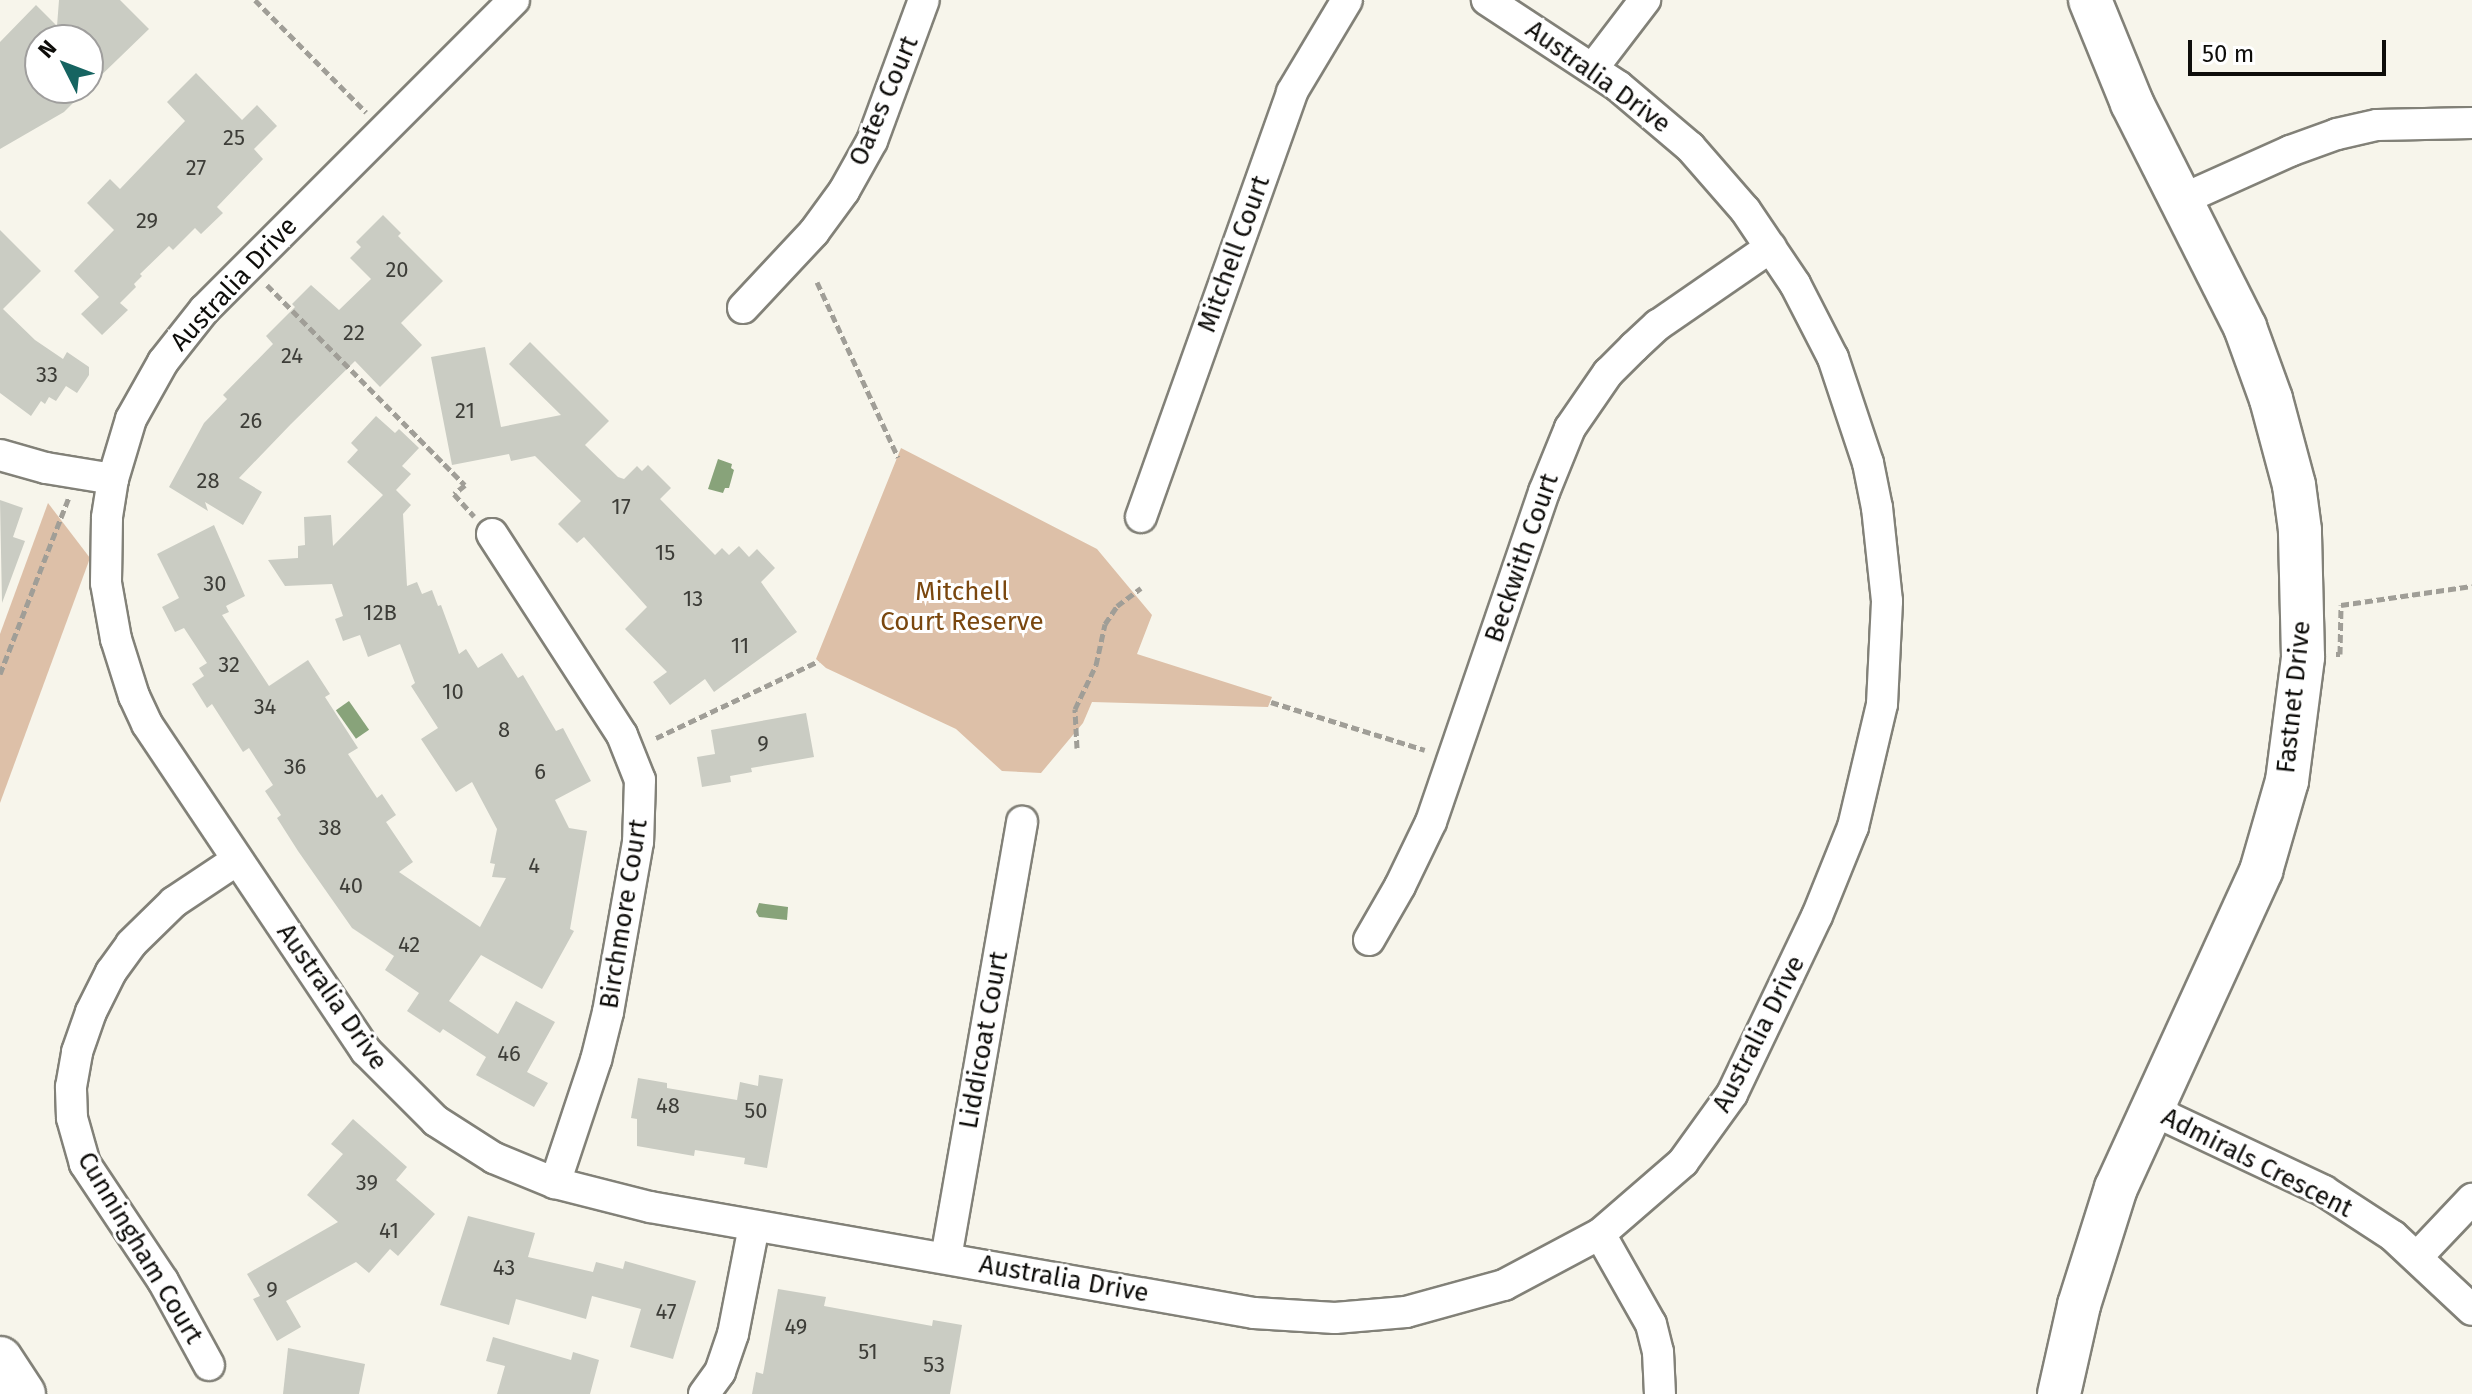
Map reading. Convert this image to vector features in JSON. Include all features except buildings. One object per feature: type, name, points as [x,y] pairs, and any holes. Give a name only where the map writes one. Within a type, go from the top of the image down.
[{"type":"main road","points":[[0,1359],[23,1394]]},
{"type":"street","name":"Australia Drive","points":[[514,0],[204,310],[163,362],[99,476],[107,518],[106,583],[123,664],[147,724],[347,1026],[386,1075],[410,1099],[463,1140],[504,1163],[555,1183],[610,1199],[754,1226],[1254,1313],[1335,1318],[1406,1312],[1470,1296],[1544,1267],[1600,1234],[1683,1162],[1732,1094],[1761,1041],[1836,871],[1853,827],[1876,740],[1885,673],[1887,601],[1877,508],[1868,463],[1833,358],[1795,284],[1727,188],[1690,147],[1634,98],[1593,68],[1487,0]]},
{"type":"street","name":"Oates Court","points":[[743,308],[814,232],[844,191],[872,141],[924,0]]},
{"type":"street","name":"Mitchell Court","points":[[1141,517],[1292,92],[1347,0]]},
{"type":"street","points":[[1593,68],[1645,0]]},
{"type":"street","name":"Fastnet Drive","points":[[2059,1394],[2096,1249],[2116,1188],[2261,871],[2287,781],[2303,657],[2300,530],[2285,444],[2245,327],[2132,103],[2090,0]]},
{"type":"street","points":[[2181,200],[2290,151],[2337,134],[2377,125],[2472,123]]},
{"type":"street","name":"Beckwith Court","points":[[1369,940],[1431,822],[1544,492],[1570,428],[1608,373],[1658,325],[1771,247]]},
{"type":"street","points":[[0,455],[46,468],[99,476]]},
{"type":"street","name":"Birchmore Court","points":[[492,534],[622,735],[640,780],[638,842],[608,1012],[596,1060],[555,1183]]},
{"type":"street","name":"Liddicoat Court","points":[[946,1258],[1022,822]]},
{"type":"street","name":"Cunningham Court","points":[[209,1365],[163,1281],[85,1164],[72,1118],[71,1087],[77,1052],[91,1012],[117,962],[174,902],[237,860]]},
{"type":"street","name":"Admirals Crescent","points":[[2150,1109],[2324,1191],[2418,1256],[2472,1310]]},
{"type":"street","points":[[2418,1256],[2472,1199]]},
{"type":"street","points":[[704,1394],[720,1372],[733,1334],[754,1226]]},
{"type":"street","points":[[1600,1234],[1651,1324],[1658,1352],[1660,1394]]},
{"type":"path","points":[[255,0],[384,130]]},
{"type":"path","points":[[247,266],[465,485],[454,494],[492,534]]},
{"type":"path","points":[[817,282],[898,457]]},
{"type":"path","points":[[0,674],[52,532],[99,476]]},
{"type":"path","points":[[2303,657],[2340,654],[2341,605],[2472,586]]},
{"type":"path","points":[[1077,748],[1075,709],[1096,665],[1105,624],[1117,606],[1141,588]]},
{"type":"path","points":[[656,738],[819,661]]},
{"type":"path","points":[[1271,702],[1425,750]]},
{"type":"green space","name":"Mitchell Court Reserve","points":[[901,448],[1097,549],[1152,615],[1137,654],[1272,697],[1268,707],[1092,702],[1083,723],[1041,773],[1002,771],[956,729],[826,668],[816,659]]},
{"type":"green space","points":[[48,503],[90,558],[0,803],[0,634]]},
{"type":"shaded area","points":[[718,459],[732,464],[734,470],[729,488],[725,488],[723,493],[708,489]]},
{"type":"shaded area","points":[[349,701],[369,730],[356,739],[336,710]]},
{"type":"shaded area","points":[[759,903],[788,907],[787,920],[759,917],[756,912]]}]
